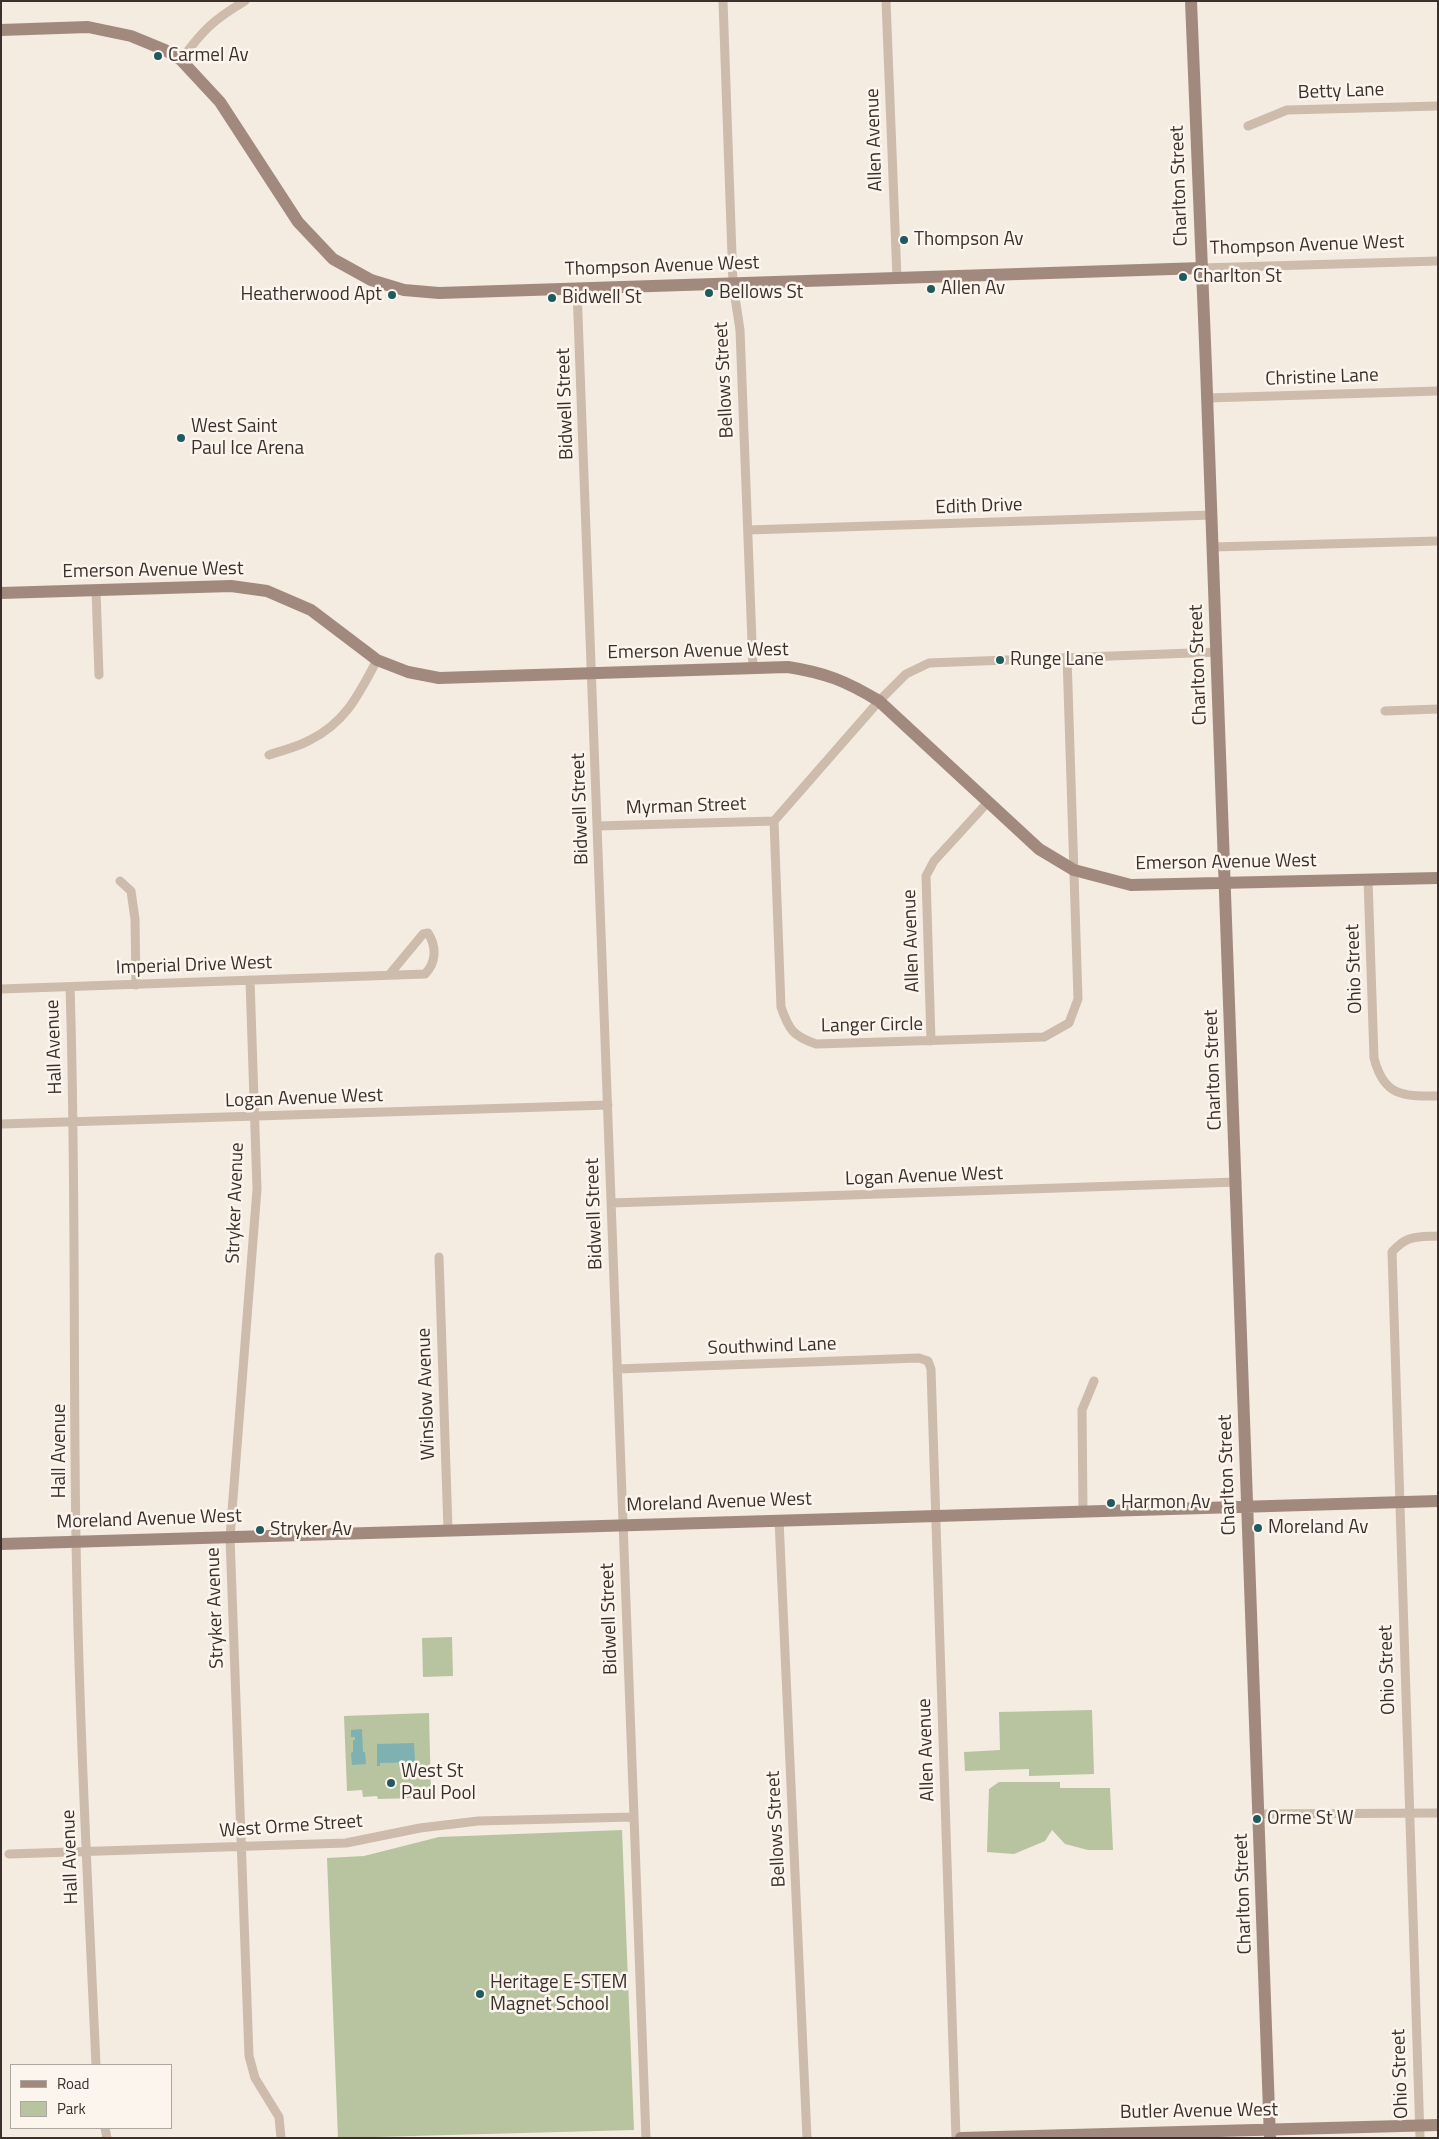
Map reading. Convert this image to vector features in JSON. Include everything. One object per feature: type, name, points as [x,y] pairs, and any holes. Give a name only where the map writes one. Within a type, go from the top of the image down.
[{"type":"street","points":[[181,60],[200,33],[222,15],[245,1]]},
{"type":"street","name":"Bellows Street","points":[[722,1],[734,284],[740,330],[753,668]]},
{"type":"street","name":"Allen Avenue","points":[[886,1],[897,278]]},
{"type":"street","name":"Charlton Street","points":[[1191,1],[1237,1182],[1260,1814],[1269,2134]]},
{"type":"street","name":"Thompson Avenue West","points":[[1,30],[68,27],[108,30],[145,41],[181,60],[220,102],[298,222],[333,259],[371,280],[408,290],[439,293],[1438,261]]},
{"type":"street","name":"Betty Lane","points":[[1248,126],[1287,110],[1438,106]]},
{"type":"street","name":"Bidwell Street","points":[[578,289],[646,2138]]},
{"type":"street","name":"Christine Lane","points":[[1207,398],[1438,391]]},
{"type":"street","name":"Edith Drive","points":[[748,530],[1212,515]]},
{"type":"street","points":[[1213,547],[1438,542]]},
{"type":"street","name":"Emerson Avenue West","points":[[1,593],[231,586],[267,591],[311,610],[377,660],[408,672],[439,678],[788,667],[820,672],[850,684],[879,701],[1039,849],[1074,870],[1131,885],[1438,878]]},
{"type":"street","points":[[96,590],[99,675]]},
{"type":"street","points":[[774,821],[879,701],[906,674],[930,663],[1067,656],[1217,652]]},
{"type":"street","name":"Langer Circle","points":[[774,821],[781,1007],[788,1028],[800,1039],[816,1044],[1044,1037],[1069,1023],[1078,999],[1067,656]]},
{"type":"street","points":[[270,755],[309,741],[336,725],[355,702],[377,660]]},
{"type":"street","points":[[1384,711],[1438,709]]},
{"type":"street","name":"Allen Avenue","points":[[931,1041],[926,876],[934,861],[988,802]]},
{"type":"street","name":"Myrman Street","points":[[598,826],[774,821]]},
{"type":"street","name":"Ohio Street","points":[[1368,879],[1374,1058],[1378,1073],[1390,1088],[1406,1096],[1438,1096]]},
{"type":"street","points":[[120,881],[131,891],[134,919],[136,985]]},
{"type":"street","name":"Imperial Drive West","points":[[1,990],[425,974],[433,967],[434,959],[433,940],[428,933],[422,934],[388,975]]},
{"type":"street","name":"Stryker Avenue","points":[[250,980],[257,1189],[230,1536],[249,2056],[256,2078],[279,2117],[281,2138]]},
{"type":"street","name":"Hall Avenue","points":[[70,987],[74,1121],[76,1541],[96,2064]]},
{"type":"street","name":"Logan Avenue West","points":[[1,1124],[608,1105]]},
{"type":"street","name":"Logan Avenue West","points":[[611,1204],[1237,1182]]},
{"type":"street","name":"Ohio Street","points":[[1420,2132],[1398,1502],[1392,1252],[1399,1244],[1410,1237],[1438,1236]]},
{"type":"street","name":"Winslow Avenue","points":[[439,1257],[448,1530]]},
{"type":"street","name":"Southwind Lane","points":[[617,1369],[919,1358],[928,1361]]},
{"type":"street","name":"Allen Avenue","points":[[928,1361],[931,1369],[956,2138]]},
{"type":"street","points":[[1083,1510],[1082,1410],[1094,1381]]},
{"type":"street","name":"Moreland Avenue West","points":[[1,1544],[1083,1510],[1438,1501]]},
{"type":"street","name":"Bellows Street","points":[[779,1520],[807,2138]]},
{"type":"street","points":[[1260,1814],[1438,1813]]},
{"type":"street","name":"West Orme Street","points":[[9,1854],[346,1843],[420,1828],[478,1822],[633,1817]]},
{"type":"street","name":"Butler Avenue West","points":[[961,2138],[1420,2132],[1438,2125]]},
{"type":"green space","points":[[452,1637],[453,1676],[423,1677],[422,1638]]},
{"type":"green space","points":[[1092,1710],[1094,1774],[1029,1776],[1029,1769],[965,1771],[964,1752],[1000,1750],[999,1712]]},
{"type":"green space","points":[[429,1713],[431,1795],[415,1796],[415,1798],[378,1799],[377,1796],[363,1797],[362,1790],[347,1791],[344,1716]]},
{"type":"green space","points":[[999,1782],[1060,1782],[1060,1788],[1110,1788],[1113,1850],[1088,1850],[1065,1844],[1052,1830],[1045,1841],[1014,1854],[987,1852],[989,1789]]},
{"type":"green space","name":"Heritage E-STEM Magnet School","points":[[622,1830],[634,2130],[338,2138],[327,1858],[364,1856],[439,1837]]},
{"type":"water","points":[[362,1729],[363,1752],[365,1752],[366,1764],[352,1765],[351,1753],[353,1752],[353,1740],[355,1740],[355,1737],[351,1737],[351,1730]]},
{"type":"water","points":[[414,1743],[415,1762],[380,1763],[380,1766],[377,1766],[377,1744]]},
{"type":"place","name":"Carmel Av","points":[[158,56]]},
{"type":"place","name":"Thompson Av","points":[[904,240]]},
{"type":"place","name":"Charlton St","points":[[1183,277]]},
{"type":"place","name":"Allen Av","points":[[931,289]]},
{"type":"place","name":"Bellows St","points":[[709,293]]},
{"type":"place","name":"Heatherwood Apt","points":[[392,295]]},
{"type":"place","name":"Bidwell St","points":[[552,298]]},
{"type":"place","name":"West Saint Paul Ice Arena","points":[[181,438]]},
{"type":"place","name":"Runge Lane","points":[[1000,660]]},
{"type":"place","name":"Harmon Av","points":[[1111,1503]]},
{"type":"place","name":"Moreland Av","points":[[1258,1528]]},
{"type":"place","name":"Stryker Av","points":[[260,1530]]},
{"type":"place","name":"West St Paul Pool","points":[[391,1783]]},
{"type":"place","name":"Orme St W","points":[[1257,1819]]},
{"type":"place","name":"Heritage E-STEM Magnet School","points":[[480,1994]]}]
